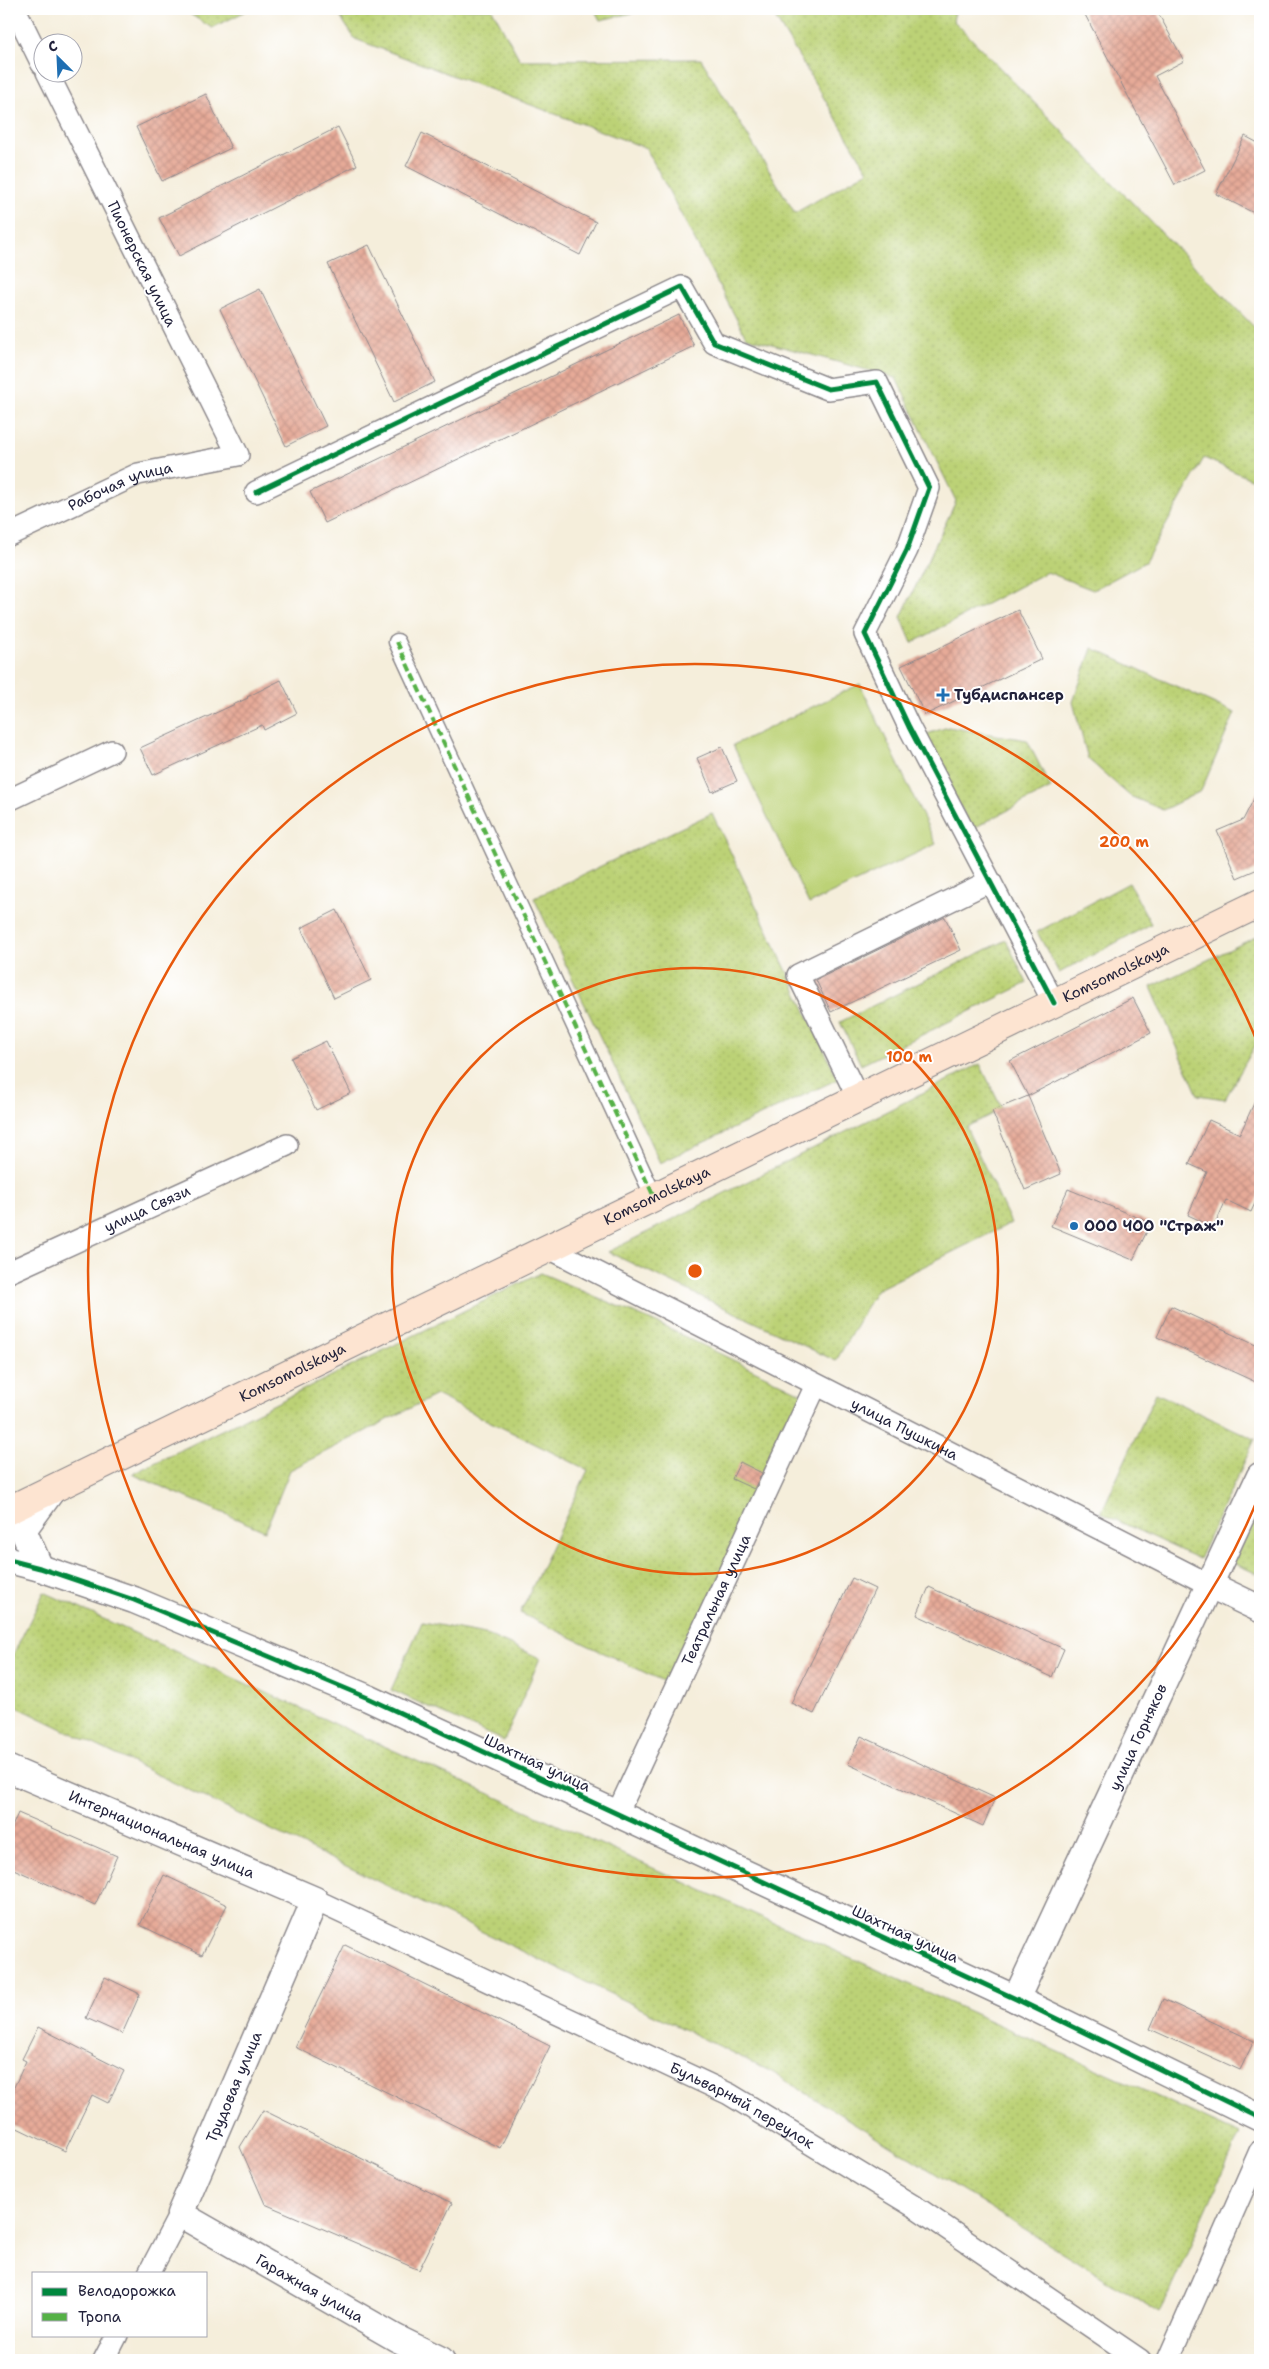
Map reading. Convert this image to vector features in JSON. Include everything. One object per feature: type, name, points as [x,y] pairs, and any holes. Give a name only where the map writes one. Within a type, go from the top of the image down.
[{"type":"main road","name":"Komsomolskaya","points":[[9,1509],[1260,903]]},
{"type":"street","points":[[15,9],[32,44]]},
{"type":"street","name":"Пионерская улица","points":[[52,82],[238,456]]},
{"type":"street","points":[[256,492],[682,287],[714,343],[828,389],[877,382],[929,488],[907,550],[865,634],[909,727],[1054,1003]]},
{"type":"street","name":"Рабочая улица","points":[[9,535],[138,474],[238,456]]},
{"type":"street","points":[[396,642],[654,1197]]},
{"type":"street","points":[[9,800],[112,751]]},
{"type":"street","points":[[858,1098],[798,975],[990,881]]},
{"type":"street","name":"улица Связи","points":[[9,1272],[287,1145]]},
{"type":"street","name":"улица Пушкина","points":[[549,1248],[1260,1609]]},
{"type":"street","name":"Театральная улица","points":[[617,1814],[816,1385]]},
{"type":"street","name":"улица Горняков","points":[[1016,1999],[1260,1476]]},
{"type":"street","points":[[40,1568],[23,1530],[53,1489]]},
{"type":"street","name":"Шахтная улица","points":[[9,1560],[40,1568],[134,1600],[368,1698],[1016,1999],[1260,2118]]},
{"type":"street","name":"Интернациональная улица","points":[[9,1769],[315,1900]]},
{"type":"street","name":"Трудовая улица","points":[[150,2272],[180,2214],[315,1900]]},
{"type":"street","name":"Бульварный переулок","points":[[315,1900],[729,2094],[920,2210],[1140,2360]]},
{"type":"street","points":[[1168,2360],[1260,2151]]},
{"type":"street","name":"Гаражная улица","points":[[180,2214],[396,2338],[441,2360]]},
{"type":"street","points":[[104,2360],[116,2336]]},
{"type":"green space","points":[[182,9],[250,9],[212,28]]},
{"type":"green space","points":[[335,9],[492,9],[520,60],[701,59],[795,213],[868,171],[770,9],[956,9],[953,20],[1260,333],[1260,483],[1204,458],[1145,562],[1093,590],[1047,572],[912,643],[901,617],[956,501],[896,378],[746,337],[646,148],[355,39]]},
{"type":"green space","points":[[594,9],[651,9],[600,20]]},
{"type":"green space","points":[[1092,648],[1235,713],[1201,791],[1163,810],[1130,796],[1088,759],[1073,702]]},
{"type":"green space","points":[[860,684],[936,844],[809,904],[733,745]]},
{"type":"green space","points":[[948,727],[1027,740],[1051,788],[972,829],[924,735]]},
{"type":"green space","points":[[712,813],[838,1079],[660,1163],[534,898]]},
{"type":"green space","points":[[1129,883],[1151,924],[1059,973],[1037,932]]},
{"type":"green space","points":[[1260,935],[1260,1037],[1225,1099],[1198,1095],[1151,987]]},
{"type":"green space","points":[[1006,940],[1027,983],[861,1065],[840,1022]]},
{"type":"green space","points":[[980,1064],[1002,1109],[966,1127],[1011,1223],[876,1290],[836,1361],[608,1252]]},
{"type":"green space","points":[[541,1273],[659,1324],[807,1396],[669,1684],[520,1613],[588,1470],[436,1395],[290,1470],[265,1531],[132,1474]]},
{"type":"green space","points":[[1156,1393],[1255,1439],[1199,1559],[1101,1513]]},
{"type":"green space","points":[[1260,1504],[1260,1575],[1233,1563]]},
{"type":"green space","points":[[44,1592],[1240,2134],[1160,2313],[772,2072],[9,1703],[9,1663]]},
{"type":"green space","points":[[422,1622],[485,1634],[540,1658],[504,1741],[391,1690]]},
{"type":"building","points":[[1082,9],[1156,9],[1184,61],[1155,76],[1205,170],[1175,185]]},
{"type":"building","points":[[206,94],[231,148],[162,181],[136,127]]},
{"type":"building","points":[[338,127],[357,165],[179,256],[159,218]]},
{"type":"building","points":[[422,133],[596,222],[580,255],[406,166]]},
{"type":"building","points":[[1245,136],[1260,144],[1260,216],[1216,194]]},
{"type":"building","points":[[369,245],[435,382],[394,402],[328,264]]},
{"type":"building","points":[[260,289],[326,426],[286,446],[220,309]]},
{"type":"building","points":[[679,315],[694,346],[325,523],[310,492]]},
{"type":"building","points":[[1018,610],[1042,659],[925,715],[901,666]]},
{"type":"building","points":[[281,680],[297,713],[264,730],[262,725],[153,775],[140,748],[248,698]]},
{"type":"building","points":[[722,747],[737,781],[712,792],[697,758]]},
{"type":"building","points":[[1260,787],[1260,868],[1237,878],[1217,831],[1243,820]]},
{"type":"building","points":[[337,910],[371,980],[334,998],[301,928]]},
{"type":"building","points":[[945,917],[961,950],[831,1012],[816,980]]},
{"type":"building","points":[[1133,998],[1151,1033],[1028,1096],[1010,1061]]},
{"type":"building","points":[[326,1041],[351,1093],[316,1110],[291,1058]]},
{"type":"building","points":[[1260,1090],[1260,1192],[1251,1212],[1226,1200],[1214,1227],[1188,1215],[1207,1172],[1189,1164],[1209,1120],[1240,1134]]},
{"type":"building","points":[[1028,1096],[1061,1174],[1025,1190],[992,1111]]},
{"type":"building","points":[[1068,1189],[1151,1223],[1133,1260],[1051,1226]]},
{"type":"building","points":[[1171,1306],[1260,1347],[1260,1384],[1157,1337]]},
{"type":"building","points":[[740,1462],[762,1473],[754,1489],[732,1479]]},
{"type":"building","points":[[852,1578],[875,1589],[814,1714],[791,1703]]},
{"type":"building","points":[[929,1587],[1064,1649],[1052,1677],[917,1615]]},
{"type":"building","points":[[861,1736],[995,1798],[983,1826],[848,1764]]},
{"type":"building","points":[[18,1813],[117,1856],[95,1905],[9,1867],[9,1834]]},
{"type":"building","points":[[164,1875],[227,1905],[202,1955],[140,1925]]},
{"type":"building","points":[[345,1945],[550,2046],[500,2148],[295,2047]]},
{"type":"building","points":[[105,1977],[140,1994],[122,2034],[86,2018]]},
{"type":"building","points":[[1163,1999],[1254,2041],[1240,2070],[1150,2029]]},
{"type":"building","points":[[38,2027],[124,2071],[108,2103],[92,2095],[65,2151],[9,2124],[9,2098],[26,2061],[22,2059]]},
{"type":"building","points":[[263,2110],[452,2203],[419,2270],[265,2204],[240,2147]]},
{"type":"marked path","points":[[397,642],[654,1197]]},
{"type":"cycle path","points":[[256,492],[682,287],[714,343],[828,389],[877,382],[929,488],[907,550],[865,634],[909,727],[1054,1003]]},
{"type":"cycle path","points":[[9,1560],[40,1568],[134,1600],[368,1698],[1016,1999],[1260,2118]]},
{"type":"place","name":"Тубдиспансер","points":[[943,695]]},
{"type":"place","name":"ООО ЧОО \"Страж\"","points":[[1074,1226]]}]
